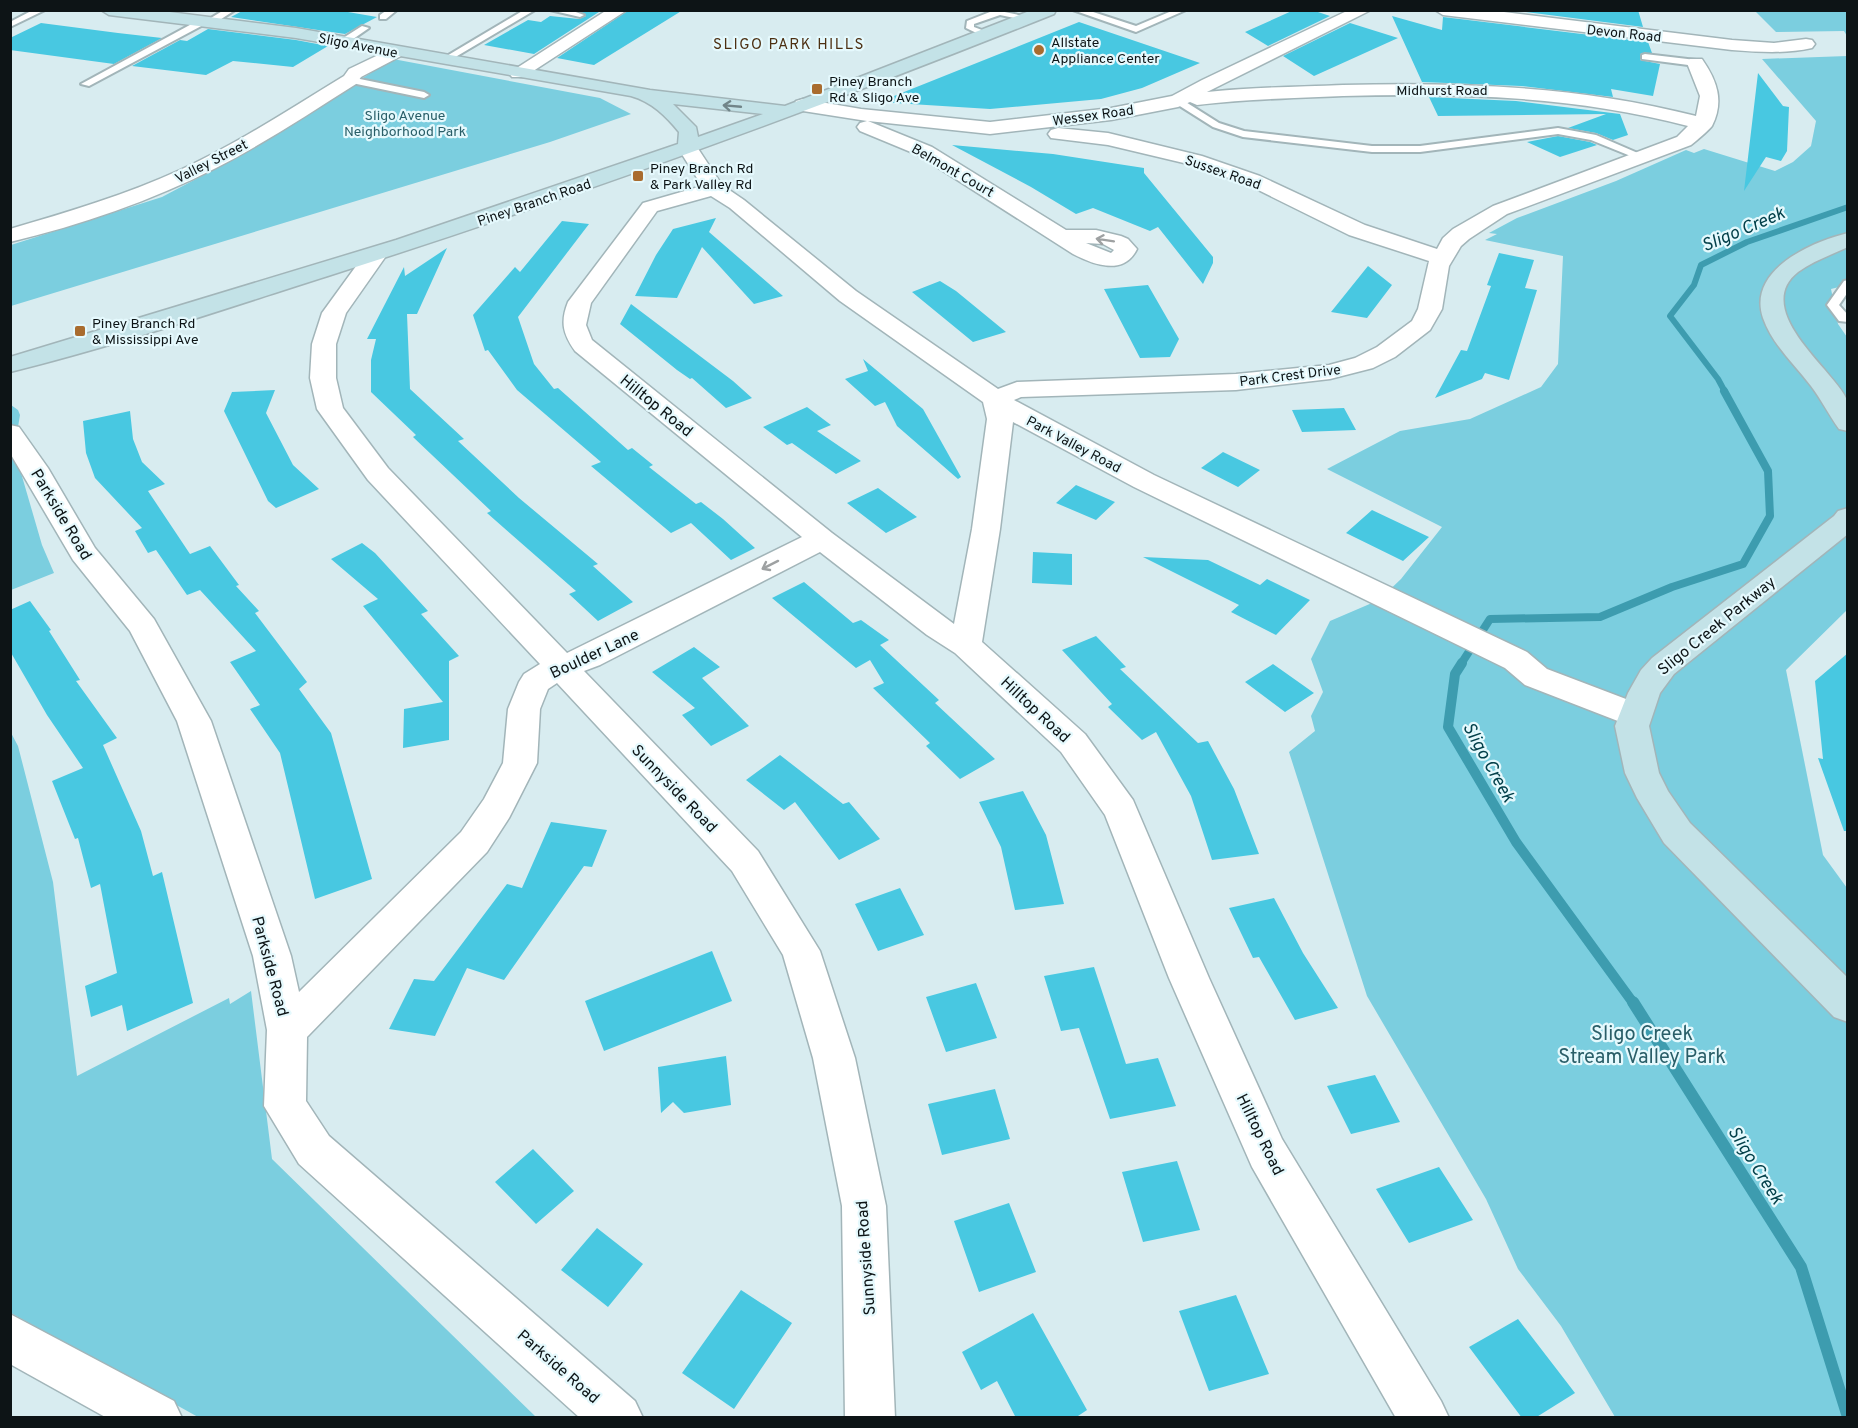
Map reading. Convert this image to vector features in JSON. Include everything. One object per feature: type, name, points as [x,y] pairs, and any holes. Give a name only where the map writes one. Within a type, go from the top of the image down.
[{"type":"street","name":"Sligo Avenue","points":[[109,10],[296,33],[652,95],[676,115],[689,130],[688,148]]},
{"type":"street","points":[[518,73],[619,10]]},
{"type":"street","name":"Piney Branch Road","points":[[10,365],[375,256],[688,148],[1048,10]]},
{"type":"street","name":"Wessex Road","points":[[797,108],[990,128],[1105,115],[1178,101],[1363,10]]},
{"type":"street","name":"Devon Road","points":[[1443,10],[1679,30],[1774,48],[1806,44]]},
{"type":"street","name":"Valley Street","points":[[10,236],[110,207],[188,175],[249,142],[350,80],[355,73],[395,52]]},
{"type":"street","points":[[1696,63],[1708,83],[1711,98],[1703,124]]},
{"type":"street","points":[[1231,74],[1238,81],[1268,92]]},
{"type":"street","name":"Sligo Avenue","points":[[606,88],[649,111],[688,148]]},
{"type":"street","name":"Midhurst Road","points":[[1178,101],[1268,92],[1466,88],[1528,93],[1656,110],[1703,124]]},
{"type":"street","points":[[652,95],[714,104],[797,108]]},
{"type":"street","name":"Belmont Court","points":[[797,108],[856,122],[906,142],[1061,236]]},
{"type":"street","points":[[1105,115],[1107,139]]},
{"type":"street","points":[[906,142],[942,124]]},
{"type":"street","name":"Park Crest Drive","points":[[995,399],[1017,390],[1236,381],[1323,373],[1364,363],[1386,352],[1422,325],[1430,309],[1438,264],[1444,259],[1451,243],[1461,234],[1500,210],[1684,141],[1703,124]]},
{"type":"street","name":"Sussex Road","points":[[990,128],[1107,139],[1196,160],[1243,177],[1357,230],[1444,259]]},
{"type":"street","name":"Park Valley Road","points":[[688,148],[714,189],[737,204],[848,296],[1016,413],[1144,481],[1508,656],[1536,676],[1637,710]]},
{"type":"street","name":"Hilltop Road","points":[[714,189],[650,207],[580,302],[574,315],[574,332],[584,346],[822,539],[938,628],[966,645],[1073,743],[1120,810],[1189,978],[1267,1152],[1424,1418]]},
{"type":"street","points":[[1848,239],[1782,274],[1772,294],[1775,319],[1781,332],[1821,382],[1848,423]]},
{"type":"street","name":"Sunnyside Road","points":[[375,256],[334,313],[324,344],[323,378],[330,409],[378,474],[745,861],[801,951],[834,1059],[864,1206],[870,1418]]},
{"type":"street","points":[[966,645],[986,529],[999,429],[1000,419],[995,399]]},
{"type":"street","name":"Parkside Road","points":[[10,433],[34,468],[83,553],[143,626],[194,721],[272,956],[287,1029],[285,1106],[314,1150],[618,1418]]},
{"type":"street","name":"Sligo Creek Parkway","points":[[1848,517],[1845,522],[1663,666],[1652,678],[1632,726],[1642,773],[1654,798],[1677,833],[1848,1005]]},
{"type":"street","name":"Boulder Lane","points":[[287,1029],[474,842],[497,808],[520,763],[524,709],[535,682],[560,667],[589,657],[822,539]]},
{"type":"street","points":[[10,1338],[157,1418]]},
{"type":"lane","points":[[10,25],[40,10]]},
{"type":"lane","points":[[86,84],[231,10]]},
{"type":"lane","points":[[383,17],[393,10]]},
{"type":"lane","points":[[444,60],[531,10]]},
{"type":"lane","points":[[554,10],[580,15]]},
{"type":"lane","points":[[1077,10],[1136,29],[1182,10]]},
{"type":"lane","points":[[343,42],[365,28]]},
{"type":"lane","points":[[1646,57],[1696,63]]},
{"type":"lane","points":[[350,80],[424,95]]},
{"type":"lane","points":[[1178,101],[1216,125],[1243,134],[1398,150],[1558,131],[1593,137],[1642,157]]},
{"type":"lane","points":[[1848,283],[1833,305],[1843,318],[1848,319]]},
{"type":"green space","points":[[1847,11],[1847,36],[1844,31],[1776,32],[1756,12]]},
{"type":"green space","name":"Sligo Creek Stream Valley Park","points":[[1847,56],[1847,285],[1831,289],[1838,324],[1847,337],[1847,610],[1786,670],[1823,855],[1847,888],[1847,1417],[1615,1417],[1561,1326],[1518,1269],[1486,1199],[1367,996],[1289,752],[1315,731],[1311,716],[1323,692],[1311,659],[1330,621],[1379,600],[1401,579],[1442,527],[1327,469],[1400,431],[1470,419],[1541,387],[1558,364],[1563,256],[1485,240],[1497,234],[1489,233],[1517,218],[1616,181],[1686,150],[1694,153],[1704,149],[1775,171],[1793,162],[1811,146],[1816,121],[1762,59]]},
{"type":"green space","name":"Sligo Avenue Neighborhood Park","points":[[393,59],[600,98],[631,114],[550,142],[11,306],[11,245],[162,197],[230,161]]},
{"type":"green space","points":[[11,405],[18,410],[20,415],[17,433],[19,466],[42,545],[54,573],[11,590]]},
{"type":"green space","points":[[10,731],[18,746],[53,882],[77,1076],[229,998],[230,1004],[251,991],[272,1159],[536,1417],[198,1417],[11,1313]]},
{"type":"building","points":[[244,10],[347,10],[377,17],[345,34],[231,17]]},
{"type":"building","points":[[578,10],[602,10],[534,54],[484,45],[528,20],[541,22],[550,16],[579,19],[586,16]]},
{"type":"building","points":[[629,10],[683,10],[594,65],[557,58]]},
{"type":"building","points":[[1294,10],[1312,10],[1330,16],[1268,46],[1245,32]]},
{"type":"building","points":[[1510,10],[1638,10],[1643,27]]},
{"type":"building","points":[[1392,16],[1442,30],[1443,17],[1648,42],[1652,53],[1641,53],[1640,60],[1660,64],[1653,96],[1611,89],[1613,97],[1521,86],[1422,82]]},
{"type":"building","points":[[1079,22],[1200,63],[1142,88],[1101,99],[990,109],[879,102]]},
{"type":"building","points":[[41,23],[162,38],[114,64],[10,50],[10,38]]},
{"type":"building","points":[[1350,23],[1398,38],[1314,76],[1283,56]]},
{"type":"building","points":[[208,29],[328,46],[293,67],[233,61],[206,75],[132,66],[180,40],[187,41]]},
{"type":"building","points":[[1758,73],[1783,106],[1789,107],[1787,151],[1781,161],[1766,157],[1744,191]]},
{"type":"building","points":[[1429,97],[1516,101],[1620,114],[1628,135],[1613,140],[1596,133],[1568,128],[1606,114],[1438,116]]},
{"type":"building","points":[[1558,136],[1597,145],[1560,157],[1527,142]]},
{"type":"building","points":[[952,145],[1053,154],[1144,168],[1144,173],[1213,257],[1213,263],[1203,284],[1158,227],[1150,231],[1093,208],[1076,214]]},
{"type":"building","points":[[716,218],[709,232],[783,296],[754,304],[702,247],[677,298],[635,296],[656,255],[673,229]]},
{"type":"building","points":[[562,221],[589,224],[518,317],[534,364],[554,389],[558,388],[628,450],[632,448],[653,465],[649,467],[696,504],[701,502],[755,548],[731,560],[691,523],[671,533],[591,466],[601,462],[517,390],[488,350],[485,351],[473,315],[515,267],[520,272]]},
{"type":"building","points":[[447,248],[417,314],[407,314],[410,389],[464,439],[458,441],[519,498],[598,564],[593,566],[633,602],[598,621],[569,594],[576,591],[487,513],[491,511],[413,437],[416,435],[371,392],[371,360],[376,339],[367,339],[404,267],[405,276]]},
{"type":"building","points":[[1499,253],[1534,260],[1525,288],[1537,290],[1509,380],[1485,373],[1482,379],[1435,398],[1461,350],[1467,351],[1491,286],[1487,285]]},
{"type":"building","points":[[1368,266],[1392,285],[1367,318],[1331,312]]},
{"type":"building","points":[[940,281],[956,291],[1006,332],[973,342],[912,292]]},
{"type":"building","points":[[1148,285],[1179,339],[1170,357],[1140,358],[1104,289]]},
{"type":"building","points":[[631,304],[752,398],[726,408],[692,378],[690,379],[677,370],[620,324]]},
{"type":"building","points":[[863,359],[923,409],[961,477],[958,479],[897,426],[885,402],[875,406],[845,379],[868,371]]},
{"type":"building","points":[[275,390],[266,413],[293,465],[319,489],[276,508],[268,501],[224,411],[232,392]]},
{"type":"building","points":[[807,407],[831,425],[817,431],[861,461],[836,474],[792,443],[787,445],[763,427]]},
{"type":"building","points":[[1344,408],[1356,430],[1302,432],[1292,410]]},
{"type":"building","points":[[130,411],[133,439],[142,462],[165,484],[148,491],[190,554],[210,546],[239,585],[236,586],[259,611],[255,613],[307,682],[299,689],[331,733],[372,879],[315,899],[280,753],[250,709],[260,705],[230,662],[256,651],[200,590],[187,595],[156,550],[148,553],[135,531],[142,528],[95,478],[86,453],[83,421]]},
{"type":"building","points":[[1223,452],[1260,470],[1238,487],[1201,468]]},
{"type":"building","points":[[1076,485],[1115,502],[1096,520],[1056,503]]},
{"type":"building","points":[[878,488],[917,517],[886,533],[847,503]]},
{"type":"building","points":[[1372,510],[1429,537],[1403,561],[1346,533]]},
{"type":"building","points":[[362,543],[375,553],[428,611],[421,614],[459,656],[449,661],[449,740],[403,748],[404,709],[443,702],[363,606],[378,599],[331,559]]},
{"type":"building","points":[[1033,552],[1072,554],[1072,585],[1032,583]]},
{"type":"building","points":[[1143,557],[1208,560],[1260,585],[1267,579],[1310,600],[1276,635],[1231,612],[1239,605]]},
{"type":"building","points":[[804,582],[853,623],[861,620],[889,640],[880,645],[939,700],[935,703],[995,759],[960,779],[926,746],[930,743],[873,688],[884,683],[870,660],[856,668],[772,598]]},
{"type":"building","points":[[30,601],[51,630],[49,631],[80,680],[76,681],[117,738],[103,745],[141,831],[153,876],[162,872],[193,1003],[127,1031],[122,1005],[91,1017],[85,986],[117,973],[100,884],[91,888],[78,838],[75,839],[52,781],[83,768],[47,715],[10,651],[10,610]]},
{"type":"building","points":[[1096,636],[1126,667],[1120,669],[1198,743],[1208,741],[1234,789],[1259,854],[1212,860],[1191,796],[1156,732],[1142,740],[1108,707],[1112,704],[1062,650]]},
{"type":"building","points":[[694,647],[720,667],[702,678],[749,726],[711,746],[682,715],[695,708],[652,672]]},
{"type":"building","points":[[1848,653],[1848,831],[1844,831],[1818,758],[1823,759],[1815,681]]},
{"type":"building","points":[[1273,664],[1314,693],[1285,712],[1245,682]]},
{"type":"building","points":[[780,755],[843,804],[849,802],[880,839],[839,860],[795,802],[784,810],[746,780]]},
{"type":"building","points":[[1023,791],[1046,835],[1064,904],[1015,910],[1001,847],[979,802]]},
{"type":"building","points":[[551,822],[607,830],[592,867],[584,866],[504,980],[467,968],[435,1036],[389,1029],[414,979],[434,981],[507,884],[522,888]]},
{"type":"building","points":[[900,888],[924,935],[878,951],[855,904]]},
{"type":"building","points":[[1274,898],[1303,953],[1338,1008],[1295,1020],[1259,957],[1253,958],[1229,908]]},
{"type":"building","points":[[712,951],[732,1001],[604,1051],[585,1001]]},
{"type":"building","points":[[1094,967],[1126,1064],[1158,1058],[1176,1106],[1110,1119],[1079,1028],[1061,1031],[1044,976]]},
{"type":"building","points":[[976,983],[997,1038],[946,1052],[926,997]]},
{"type":"building","points":[[726,1056],[731,1105],[684,1113],[673,1102],[661,1113],[658,1067]]},
{"type":"building","points":[[1375,1075],[1400,1122],[1351,1134],[1327,1086]]},
{"type":"building","points":[[995,1089],[1010,1139],[942,1155],[928,1104]]},
{"type":"building","points":[[533,1149],[574,1191],[536,1224],[495,1182]]},
{"type":"building","points":[[1177,1161],[1200,1230],[1143,1242],[1122,1172]]},
{"type":"building","points":[[1439,1167],[1473,1220],[1409,1243],[1376,1189]]},
{"type":"building","points":[[1009,1203],[1036,1272],[979,1292],[954,1221]]},
{"type":"building","points":[[597,1228],[643,1264],[608,1307],[561,1270]]},
{"type":"building","points":[[741,1290],[792,1323],[734,1409],[682,1373]]},
{"type":"building","points":[[1236,1295],[1269,1374],[1209,1391],[1179,1311]]},
{"type":"building","points":[[1033,1313],[1087,1410],[1075,1418],[1016,1418],[997,1381],[981,1390],[962,1352]]},
{"type":"building","points":[[1518,1319],[1575,1393],[1535,1418],[1522,1418],[1469,1347]]},
{"type":"waterway","name":"Sligo Creek","points":[[1725,392],[1718,379],[1670,316],[1694,285],[1701,265],[1747,242],[1848,207]]},
{"type":"waterway","name":"Sligo Creek","points":[[1461,664],[1490,619],[1600,617],[1672,587],[1743,564],[1770,516],[1768,471],[1724,391]]},
{"type":"waterway","name":"Sligo Creek","points":[[1462,663],[1455,674],[1448,727],[1516,842],[1634,1004]]},
{"type":"waterway","name":"Sligo Creek","points":[[1633,1002],[1801,1267],[1848,1417]]},
{"type":"place","name":"Allstate Appliance Center","points":[[1039,50]]},
{"type":"place","name":"Piney Branch Rd & Sligo Ave","points":[[817,89]]},
{"type":"place","name":"Piney Branch Rd & Park Valley Rd","points":[[638,176]]},
{"type":"place","name":"Piney Branch Rd & Mississippi Ave","points":[[80,331]]},
{"type":"district","name":"SLIGO PARK HILLS","points":[[789,44]]}]
